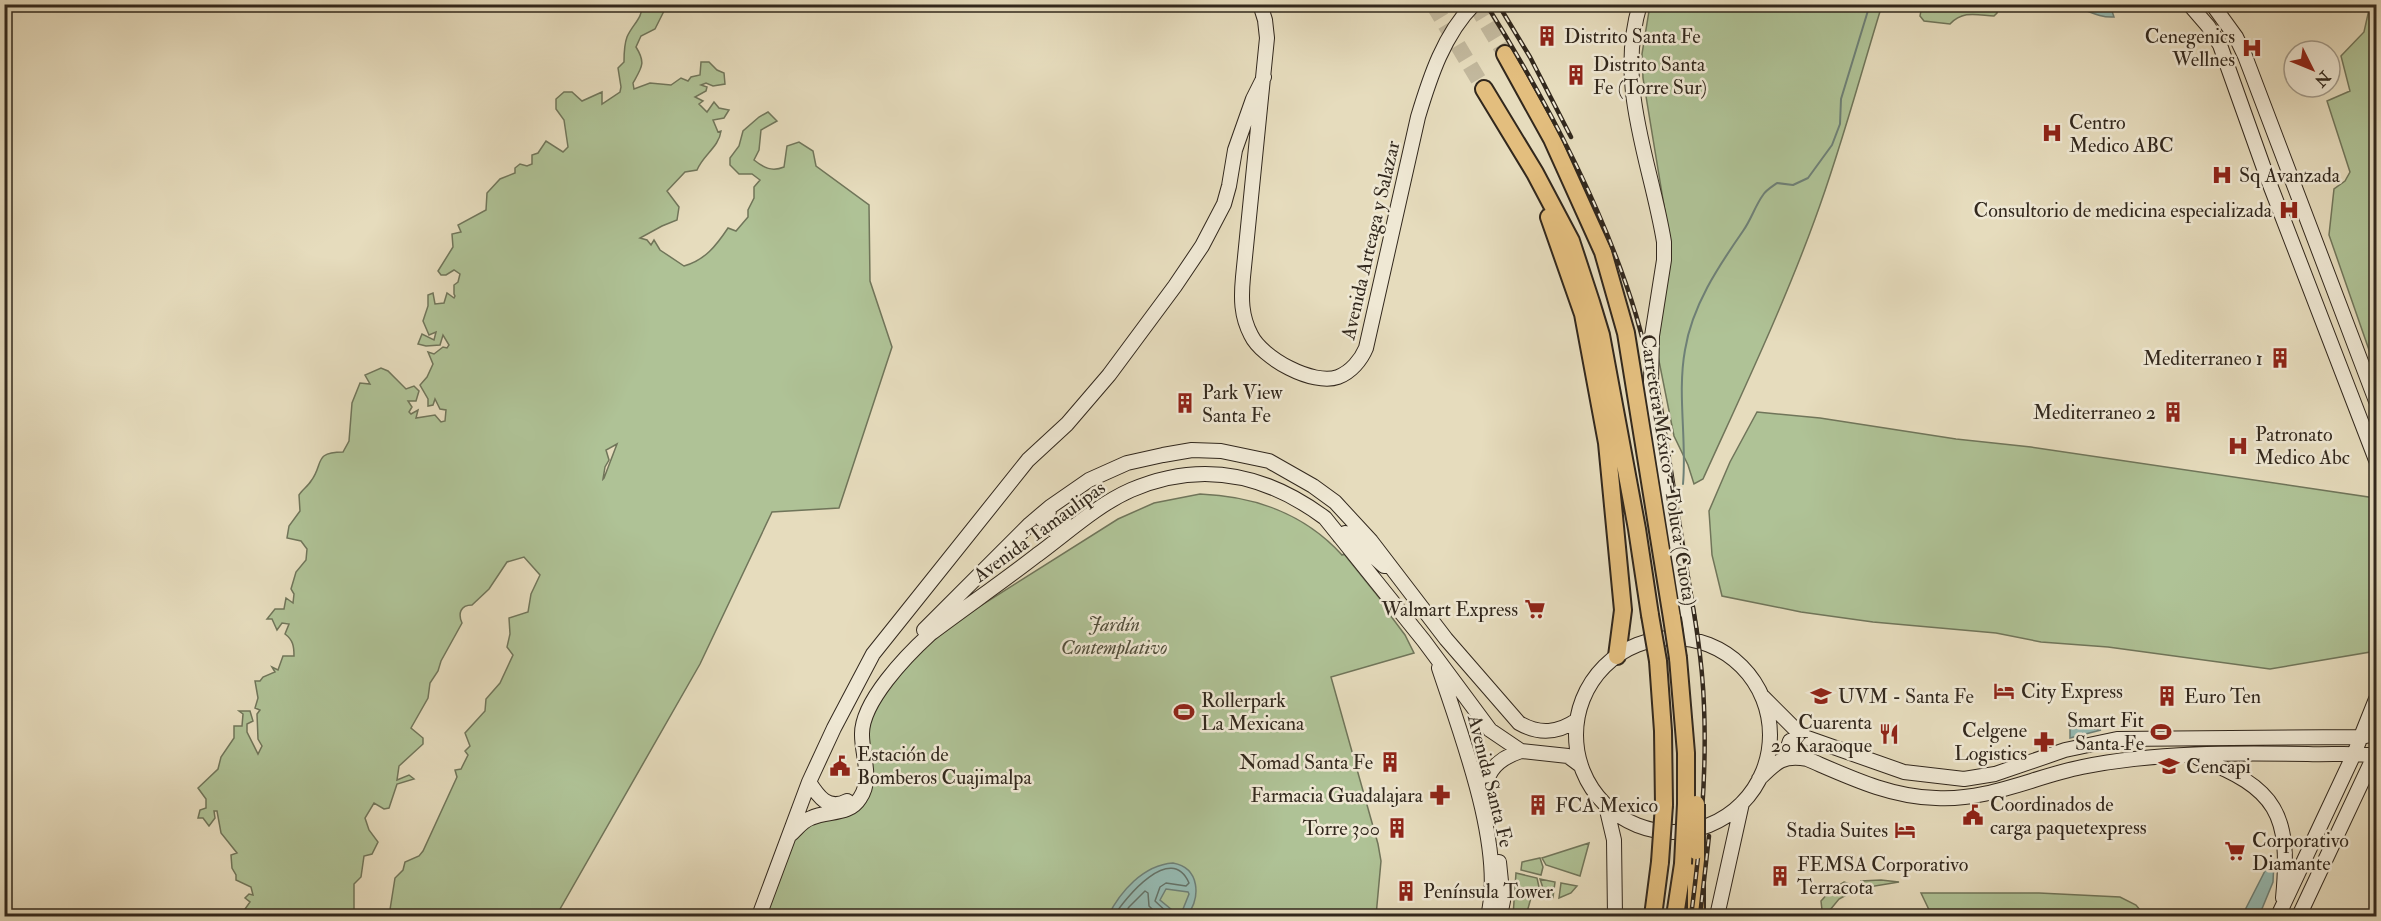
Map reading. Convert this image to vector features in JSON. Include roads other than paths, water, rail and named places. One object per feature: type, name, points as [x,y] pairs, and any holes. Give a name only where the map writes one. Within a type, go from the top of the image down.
[{"type":"highway","name":"Carretera México - Toluca (Cuota)","points":[[1504,54],[1552,139],[1603,252],[1626,333],[1678,658],[1691,804]]},
{"type":"highway","name":"Carretera México - Toluca (Cuota)","points":[[1484,89],[1535,173],[1571,241],[1601,335],[1637,528],[1658,661],[1663,731],[1664,805],[1653,916]]},
{"type":"highway","points":[[1535,173],[1583,314],[1607,442],[1623,610],[1617,656]]},
{"type":"highway","points":[[1691,804],[1696,850],[1696,916]]},
{"type":"highway","points":[[1675,916],[1691,804]]},
{"type":"street","points":[[1260,4],[1267,38],[1264,77]]},
{"type":"street","points":[[1640,4],[1635,20],[1631,59],[1632,96],[1664,242],[1664,260],[1653,336],[1651,382],[1692,639]]},
{"type":"street","points":[[2188,4],[2208,26],[2220,45],[2267,177],[2376,460]]},
{"type":"street","points":[[2212,4],[2236,37],[2245,56],[2376,401]]},
{"type":"street","name":"Avenida Arteaga y Salazar","points":[[1264,77],[1254,154],[1241,299],[1244,318],[1252,338],[1272,358],[1293,370],[1316,378],[1338,377],[1361,359],[1366,348],[1418,117],[1446,42],[1469,9]]},
{"type":"street","name":"Avenida Tamaulipas","points":[[759,916],[809,782],[873,654],[1021,468],[1067,424],[1109,375],[1186,270],[1202,246],[1224,204],[1235,150],[1264,77]]},
{"type":"street","points":[[1235,150],[1254,154]]},
{"type":"street","points":[[2338,360],[2358,352]]},
{"type":"street","name":"Avenida Tamaulipas","points":[[809,782],[826,803],[842,804],[854,795],[858,788],[859,777],[854,735],[862,708],[900,654],[1050,507],[1089,480],[1127,463],[1192,450],[1221,451],[1269,461],[1335,502],[1356,522],[1438,630],[1519,723],[1532,730],[1556,731],[1577,720]]},
{"type":"street","name":"Avenida Tamaulipas","points":[[790,835],[810,818],[844,811],[860,799],[867,777],[862,735],[868,710],[905,658],[930,634],[1100,507],[1131,490],[1196,474],[1222,475],[1267,484],[1305,504],[1325,518],[1490,730],[1521,751],[1568,756],[1580,765]]},
{"type":"street","points":[[1267,484],[1292,489],[1301,479]]},
{"type":"street","points":[[1050,507],[1047,520],[1056,532],[1094,508],[1100,507]]},
{"type":"street","points":[[1340,537],[1345,533],[1348,534],[1375,559],[1396,573]]},
{"type":"street","points":[[991,563],[988,580],[994,587]]},
{"type":"street","points":[[2299,916],[2376,754],[2147,756],[2079,768],[1999,792],[1966,798],[1935,798],[1876,789],[1796,756],[1776,762],[1759,779],[1742,803],[1716,821],[1685,831],[1664,832],[1642,827],[1623,819],[1606,806],[1590,787],[1580,765],[1576,736],[1582,701],[1602,669],[1617,656],[1640,644],[1665,638],[1692,639],[1712,645],[1731,656],[1749,675],[1763,697],[1803,736],[1904,772],[1964,779],[1995,774],[2065,750],[2117,739],[2361,737],[2376,734]]},
{"type":"street","name":"Avenida Santa Fe","points":[[1436,658],[1481,806],[1492,862],[1488,916]]},
{"type":"street","points":[[1759,779],[1767,759],[1770,739],[1769,718],[1763,697]]},
{"type":"street","points":[[2280,912],[2354,754],[2376,699]]},
{"type":"street","points":[[1796,756],[1788,747],[1790,741],[1803,736]]},
{"type":"street","points":[[2322,737],[2323,755]]},
{"type":"street","points":[[2141,738],[2151,747],[2151,754],[2147,756]]},
{"type":"street","name":"Avenida Santa Fe","points":[[1500,916],[1503,901],[1498,855],[1485,796],[1486,783],[1496,764],[1521,751]]},
{"type":"street","points":[[2190,755],[2239,775],[2263,795],[2278,815],[2287,855],[2280,912]]},
{"type":"street","points":[[1852,778],[1867,777],[1871,772],[1867,760]]},
{"type":"street","points":[[2360,784],[2376,778]]},
{"type":"street","points":[[1717,916],[1742,803]]},
{"type":"street","points":[[1606,806],[1614,840],[1615,916]]},
{"type":"water","points":[[2051,5],[2097,5],[2112,11],[2114,17],[2099,15],[2076,7]]},
{"type":"water","points":[[2070,725],[2101,730],[2070,738]]},
{"type":"water","points":[[2274,861],[2273,882],[2259,916],[2242,916],[2269,863]]},
{"type":"water","points":[[1173,863],[1182,866],[1193,877],[1195,900],[1187,916],[1108,916],[1119,898],[1134,881],[1142,874]],"holes":[[[1166,889],[1188,892],[1181,914],[1177,914],[1160,900]]]},
{"type":"waterway","points":[[1683,484],[1683,367],[1688,334],[1694,318],[1707,288],[1746,227],[1764,193],[1777,183],[1793,185],[1808,178],[1832,145],[1840,124],[1841,99],[1870,4]]},
{"type":"waterway","points":[[2374,309],[2376,298]]},
{"type":"tunnel","points":[[1433,4],[1484,89]]},
{"type":"tunnel","points":[[1475,4],[1505,54]]},
{"type":"railway","points":[[1486,4],[1551,116],[1590,194],[1623,274],[1636,315],[1655,393],[1691,594],[1703,684],[1704,785],[1691,916]]},
{"type":"railway","points":[[1498,4],[1530,57],[1571,137]]},
{"type":"railway","points":[[1700,916],[1709,836]]},
{"type":"place","name":"Distrito Santa Fe","points":[[1547,36]]},
{"type":"place","name":"Cenegenics Wellnes","points":[[2252,48]]},
{"type":"place","name":"Distrito Santa Fe (Torre Sur)","points":[[1576,75]]},
{"type":"place","name":"Centro Medico ABC","points":[[2052,133]]},
{"type":"place","name":"Sq Avanzada","points":[[2222,175]]},
{"type":"place","name":"Consultorio de medicina especializada","points":[[2289,210]]},
{"type":"place","name":"Mediterraneo 1","points":[[2280,358]]},
{"type":"place","name":"Park View Santa Fe","points":[[1185,403]]},
{"type":"place","name":"Mediterraneo 2","points":[[2173,412]]},
{"type":"place","name":"Patronato Medico Abc","points":[[2238,446]]},
{"type":"place","name":"Walmart Express","points":[[1535,609]]},
{"type":"place","name":"City Express","points":[[2004,691]]},
{"type":"place","name":"UVM - Santa Fe","points":[[1821,696]]},
{"type":"place","name":"Euro Ten","points":[[2167,696]]},
{"type":"place","name":"Rollerpark La Mexicana","points":[[1184,712]]},
{"type":"place","name":"Smart Fit Santa Fe","points":[[2161,732]]},
{"type":"place","name":"Cuarenta 20 Karaoque","points":[[1889,734]]},
{"type":"place","name":"Celgene Logistics","points":[[2044,742]]},
{"type":"place","name":"Nomad Santa Fe","points":[[1390,762]]},
{"type":"place","name":"Estación de Bomberos Cuajimalpa","points":[[840,766]]},
{"type":"place","name":"Cencapi","points":[[2169,766]]},
{"type":"place","name":"Farmacia Guadalajara","points":[[1440,795]]},
{"type":"place","name":"FCA Mexico","points":[[1538,805]]},
{"type":"place","name":"Coordinados de carga paquetexpress","points":[[1973,815]]},
{"type":"place","name":"Torre 300","points":[[1397,828]]},
{"type":"place","name":"Stadia Suites","points":[[1905,830]]},
{"type":"place","name":"Corporativo Diamante","points":[[2235,851]]},
{"type":"place","name":"FEMSA Corporativo Terracota","points":[[1780,876]]},
{"type":"place","name":"Península Tower","points":[[1406,891]]},
{"type":"park label","name":"Jardín Contemplativo","points":[[1114,636]]}]
